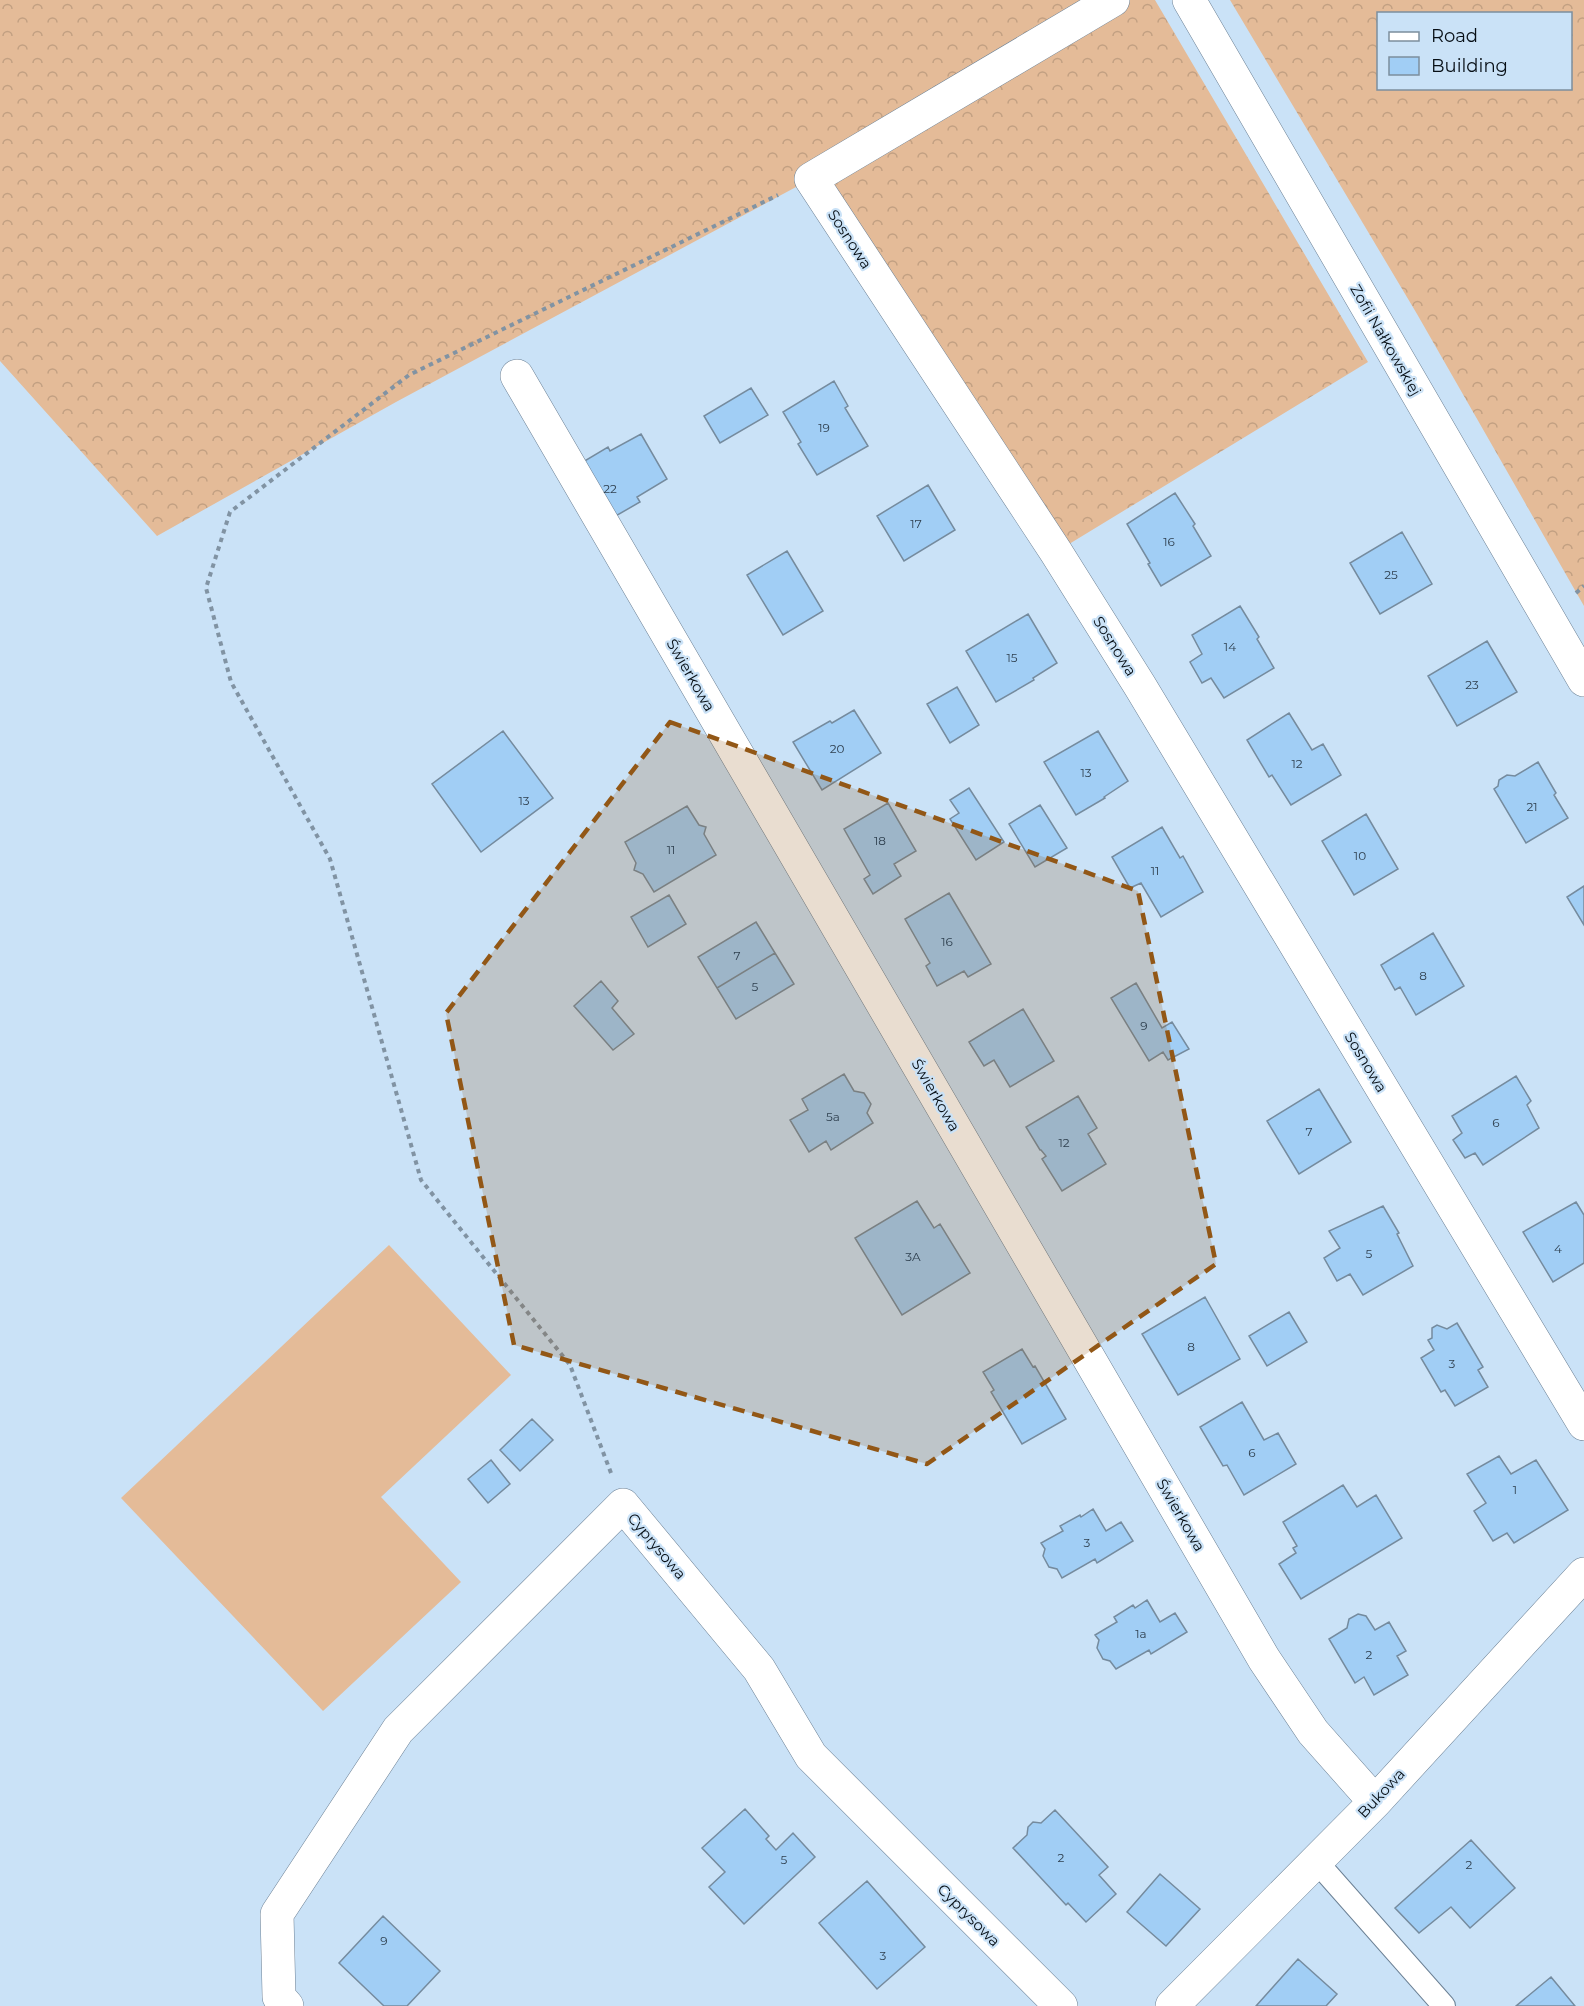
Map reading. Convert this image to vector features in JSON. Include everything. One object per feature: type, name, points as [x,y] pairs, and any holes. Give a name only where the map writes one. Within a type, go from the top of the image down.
[{"type":"street","points":[[811,179],[1113,0]]},
{"type":"street","name":"Zofii Nałkowskiej","points":[[1189,0],[1584,680]]},
{"type":"street","name":"Sosnowa","points":[[811,179],[1092,609],[1584,1424]]},
{"type":"street","name":"Świerkowa","points":[[517,375],[1264,1659],[1313,1732],[1375,1802]]},
{"type":"street","name":"Cyprysowa","points":[[287,2006],[279,1997],[277,1914],[398,1730],[623,1505],[759,1669],[811,1756],[1061,2006]]},
{"type":"street","name":"Bukowa","points":[[1172,2006],[1375,1802],[1584,1574]]},
{"type":"lane","points":[[1316,1861],[1444,2006]]},
{"type":"path","points":[[623,1505],[570,1365],[421,1180],[330,859],[231,682],[206,588],[230,512],[409,375],[811,179]]},
{"type":"highlighted area","points":[[670,722],[1138,891],[1216,1264],[927,1464],[514,1345],[446,1013]]},
{"type":"green space","points":[[0,0],[1155,0],[1368,362],[1056,552],[811,179],[396,402],[157,536],[0,361]]},
{"type":"green space","points":[[1230,0],[1584,0],[1584,606],[1417,314]]},
{"type":"green space","points":[[389,1245],[511,1375],[381,1497],[461,1582],[323,1711],[121,1498]]},
{"type":"building","points":[[834,381],[848,406],[845,408],[868,446],[817,475],[798,444],[801,442],[783,412]]},
{"type":"building","points":[[751,388],[768,415],[720,443],[704,416]]},
{"type":"building","points":[[641,434],[667,479],[637,497],[640,502],[593,529],[561,475],[608,447],[610,451]]},
{"type":"building","points":[[928,485],[955,530],[904,561],[877,516]]},
{"type":"building","points":[[1175,493],[1195,524],[1193,526],[1211,556],[1161,586],[1127,524]]},
{"type":"building","points":[[1402,532],[1432,584],[1380,614],[1350,563]]},
{"type":"building","points":[[787,551],[823,611],[783,635],[747,575]]},
{"type":"building","points":[[1240,606],[1274,668],[1224,698],[1211,678],[1202,683],[1190,662],[1202,654],[1192,635]]},
{"type":"building","points":[[1028,614],[1057,663],[1033,678],[1034,680],[996,702],[966,651]]},
{"type":"building","points":[[1487,641],[1517,692],[1457,726],[1428,676]]},
{"type":"building","points":[[957,687],[979,725],[950,743],[927,704]]},
{"type":"building","points":[[854,710],[881,753],[822,790],[793,742]]},
{"type":"building","points":[[1289,713],[1312,750],[1323,744],[1341,775],[1291,805],[1272,775],[1269,777],[1247,740]]},
{"type":"building","points":[[503,731],[553,798],[481,852],[432,784]]},
{"type":"building","points":[[1098,731],[1128,781],[1076,815],[1044,762]]},
{"type":"building","points":[[1538,762],[1568,818],[1526,843],[1494,789],[1498,786],[1499,780],[1507,775],[1515,776]]},
{"type":"building","points":[[969,788],[1004,842],[976,860],[950,819],[959,813],[950,800]]},
{"type":"building","points":[[888,803],[916,851],[894,864],[901,876],[873,894],[864,879],[870,875],[844,829]]},
{"type":"building","points":[[1040,805],[1067,848],[1035,867],[1009,824]]},
{"type":"building","points":[[687,806],[699,825],[706,827],[704,834],[716,855],[654,892],[643,874],[634,870],[636,863],[625,842]]},
{"type":"building","points":[[1366,814],[1398,869],[1354,895],[1322,841]]},
{"type":"building","points":[[1162,827],[1180,858],[1183,856],[1203,892],[1161,917],[1141,883],[1130,888],[1112,857]]},
{"type":"building","points":[[1584,886],[1584,925],[1567,897]]},
{"type":"building","points":[[949,893],[991,964],[968,977],[964,971],[937,986],[926,966],[930,963],[905,919]]},
{"type":"building","points":[[669,895],[686,924],[648,947],[631,917]]},
{"type":"building","points":[[756,922],[775,953],[717,988],[698,957]]},
{"type":"building","points":[[1433,933],[1464,986],[1416,1015],[1400,987],[1395,990],[1381,965]]},
{"type":"building","points":[[775,953],[794,984],[736,1019],[717,988]]},
{"type":"building","points":[[601,981],[618,1001],[612,1008],[634,1034],[613,1050],[574,1006]]},
{"type":"building","points":[[1136,983],[1162,1028],[1172,1022],[1189,1049],[1168,1060],[1163,1052],[1149,1061],[1111,998]]},
{"type":"building","points":[[1023,1009],[1054,1061],[1010,1087],[994,1060],[984,1066],[969,1042]]},
{"type":"building","points":[[844,1074],[854,1091],[864,1093],[871,1104],[867,1113],[873,1123],[831,1150],[826,1141],[809,1152],[790,1120],[808,1110],[802,1099]]},
{"type":"building","points":[[1516,1076],[1531,1101],[1527,1105],[1539,1128],[1483,1165],[1475,1153],[1465,1158],[1453,1140],[1462,1133],[1452,1116]]},
{"type":"building","points":[[1319,1089],[1351,1142],[1299,1174],[1267,1121]]},
{"type":"building","points":[[1078,1096],[1097,1128],[1088,1134],[1106,1164],[1062,1191],[1042,1159],[1046,1156],[1026,1127]]},
{"type":"building","points":[[917,1201],[934,1228],[940,1224],[970,1273],[902,1315],[855,1238]]},
{"type":"building","points":[[1576,1202],[1584,1215],[1584,1263],[1553,1282],[1523,1232]]},
{"type":"building","points":[[1383,1206],[1399,1233],[1397,1234],[1413,1266],[1363,1295],[1350,1274],[1337,1281],[1324,1258],[1340,1248],[1329,1231]]},
{"type":"building","points":[[1205,1297],[1240,1359],[1178,1395],[1142,1334]]},
{"type":"building","points":[[1289,1312],[1307,1342],[1267,1366],[1249,1336]]},
{"type":"building","points":[[1457,1323],[1483,1367],[1478,1370],[1488,1387],[1455,1406],[1445,1390],[1441,1392],[1421,1358],[1434,1350],[1428,1340],[1432,1338],[1432,1328],[1437,1325],[1447,1329]]},
{"type":"building","points":[[1022,1349],[1033,1367],[1035,1366],[1066,1419],[1022,1444],[991,1392],[994,1390],[983,1372]]},
{"type":"building","points":[[1242,1402],[1264,1440],[1278,1433],[1296,1464],[1244,1495],[1227,1465],[1223,1466],[1200,1427]]},
{"type":"building","points":[[532,1419],[553,1440],[520,1471],[500,1450]]},
{"type":"building","points":[[1499,1456],[1511,1474],[1536,1460],[1568,1510],[1514,1543],[1507,1533],[1493,1541],[1474,1511],[1486,1503],[1467,1474]]},
{"type":"building","points":[[491,1460],[510,1484],[488,1503],[468,1479]]},
{"type":"building","points":[[1343,1485],[1357,1507],[1376,1495],[1402,1538],[1301,1599],[1279,1564],[1296,1553],[1293,1548],[1297,1546],[1283,1522]]},
{"type":"building","points":[[1093,1509],[1106,1531],[1121,1522],[1133,1541],[1097,1563],[1095,1559],[1062,1578],[1057,1569],[1049,1567],[1043,1556],[1045,1549],[1041,1543],[1063,1531],[1060,1526]]},
{"type":"building","points":[[1147,1600],[1160,1622],[1175,1613],[1187,1632],[1151,1654],[1149,1650],[1116,1669],[1110,1661],[1103,1659],[1097,1648],[1099,1640],[1095,1635],[1117,1622],[1114,1617],[1133,1605],[1135,1608]]},
{"type":"building","points":[[1358,1614],[1366,1616],[1375,1630],[1389,1622],[1406,1651],[1397,1656],[1408,1675],[1374,1695],[1364,1677],[1355,1683],[1329,1639],[1347,1628],[1349,1619]]},
{"type":"building","points":[[745,1809],[769,1836],[766,1839],[776,1850],[793,1833],[815,1857],[744,1924],[709,1887],[725,1872],[702,1848]]},
{"type":"building","points":[[1055,1810],[1108,1867],[1099,1875],[1116,1894],[1086,1922],[1068,1903],[1066,1905],[1013,1848],[1027,1835],[1028,1827],[1033,1822],[1041,1823]]},
{"type":"building","points":[[1471,1840],[1515,1888],[1470,1928],[1451,1907],[1419,1933],[1395,1908]]},
{"type":"building","points":[[1160,1874],[1200,1909],[1166,1946],[1127,1912]]},
{"type":"building","points":[[867,1881],[925,1947],[877,1989],[819,1923]]},
{"type":"building","points":[[383,1916],[440,1971],[407,2006],[384,2006],[339,1963]]},
{"type":"building","points":[[1298,1959],[1337,1994],[1326,2006],[1256,2006]]},
{"type":"building","points":[[1551,1977],[1575,2006],[1516,2006]]}]
